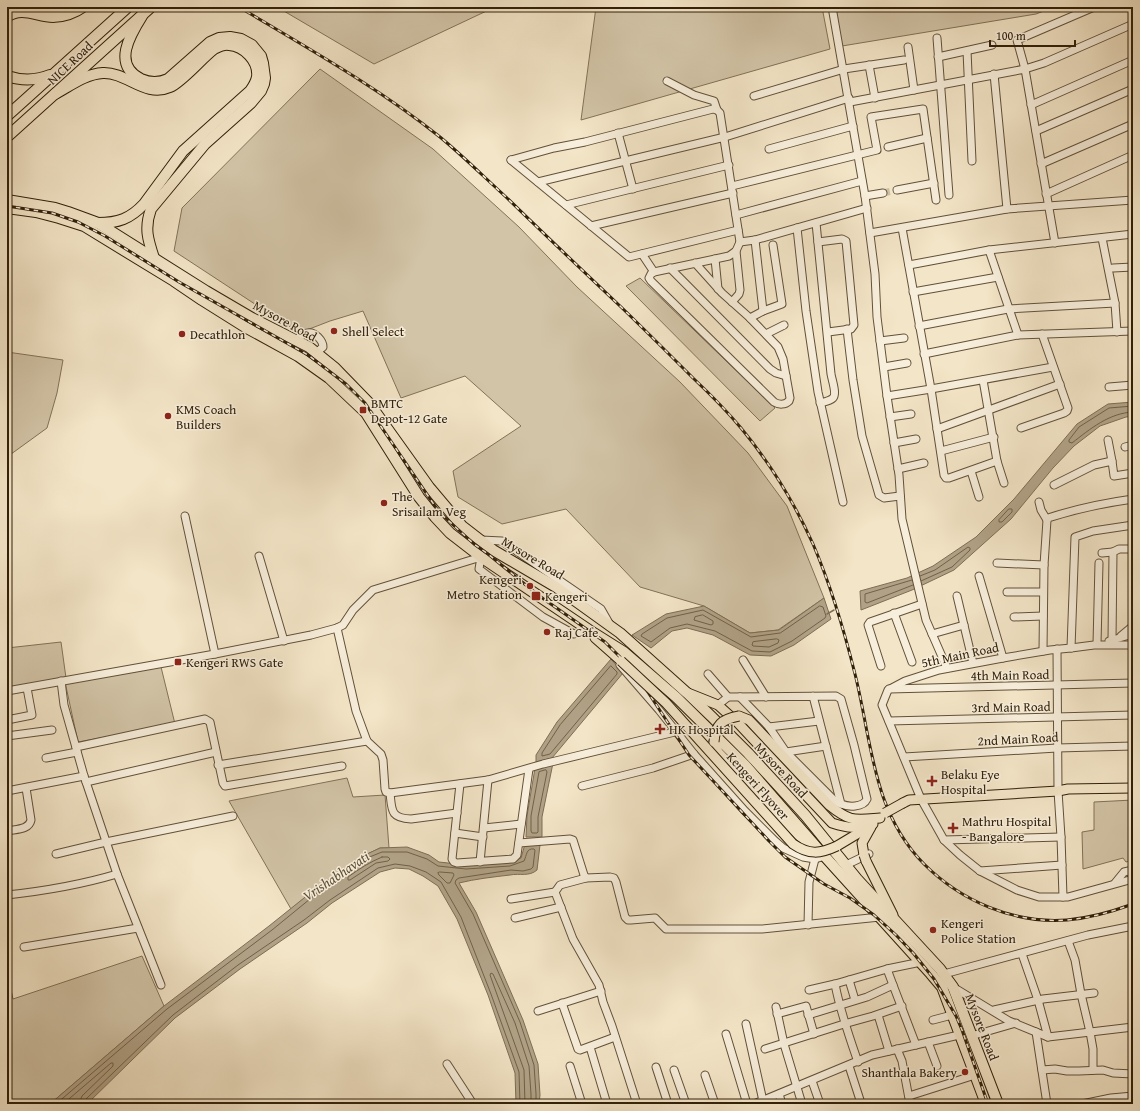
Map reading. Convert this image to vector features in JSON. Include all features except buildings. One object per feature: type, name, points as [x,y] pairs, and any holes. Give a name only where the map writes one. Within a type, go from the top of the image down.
[{"type":"highway","points":[[44,7],[61,7]]},
{"type":"highway","points":[[7,17],[11,14],[24,12],[53,17],[68,15],[83,7]]},
{"type":"highway","name":"NICE Road","points":[[7,116],[128,7]]},
{"type":"highway","name":"NICE Road","points":[[7,137],[151,7]]},
{"type":"highway","points":[[142,16],[130,36],[125,54],[127,66],[131,72],[141,79],[152,82],[168,79],[210,42],[219,38],[230,37],[246,42],[256,50],[263,63],[265,78],[261,91],[205,144],[151,209],[147,222],[147,239],[151,261]]},
{"type":"highway","points":[[55,94],[88,76],[102,73],[118,75],[144,88],[153,90],[169,88],[214,49],[228,45],[237,47],[250,56],[254,63],[257,77],[255,84],[250,91],[183,151],[144,204],[137,211],[122,220],[113,223],[98,223]]},
{"type":"highway","points":[[7,76],[19,80],[40,79],[54,74]]},
{"type":"highway","name":"Mysore Road","points":[[7,200],[55,208],[98,223],[245,327],[298,356],[329,378],[366,413],[419,497],[450,533],[481,557],[589,630],[620,656],[634,660],[676,697],[746,765],[820,855],[854,882],[896,921],[944,974],[953,987],[998,1104]]},
{"type":"highway","name":"Mysore Road","points":[[7,208],[36,212],[84,226],[313,350],[335,368],[369,403],[429,487],[462,526],[493,550],[556,587],[611,627],[644,654],[687,693],[753,759],[804,815],[846,865],[854,882],[880,917],[942,987],[986,1104]]},
{"type":"highway","points":[[298,356],[313,350]]},
{"type":"main road","name":"Kengeri Flyover","points":[[620,656],[666,703],[794,844],[801,848],[815,852],[824,852],[837,846],[857,829],[825,800],[749,720],[739,716],[722,721],[714,733],[714,742],[718,752],[798,835],[820,855]]},
{"type":"main road","points":[[687,693],[718,705],[738,723],[832,823],[846,827],[857,829],[909,800],[1058,792],[1068,789],[1133,788]]},
{"type":"main road","points":[[1058,792],[1069,794],[1133,792]]},
{"type":"main road","points":[[857,829],[879,818]]},
{"type":"main road","points":[[857,829],[862,842],[862,852],[896,921]]},
{"type":"street","points":[[832,7],[867,208],[880,341],[898,469],[903,524],[926,620],[947,668]]},
{"type":"street","points":[[1055,243],[1025,69],[1017,40],[1094,7]]},
{"type":"street","points":[[538,182],[725,137],[849,100],[875,98],[1025,69],[1044,63],[1133,24]]},
{"type":"street","points":[[937,38],[950,195]]},
{"type":"street","points":[[938,57],[992,45]]},
{"type":"street","points":[[908,47],[914,90]]},
{"type":"street","points":[[967,51],[972,161]]},
{"type":"street","points":[[754,96],[844,69],[904,60]]},
{"type":"street","points":[[1031,105],[1133,60]]},
{"type":"street","points":[[869,65],[875,98]]},
{"type":"street","points":[[994,74],[1007,209]]},
{"type":"street","points":[[667,81],[694,95],[714,101],[717,110],[720,113],[725,137],[740,242],[736,251],[740,290],[739,294],[732,302]]},
{"type":"street","points":[[1036,131],[1133,89]]},
{"type":"street","points":[[717,110],[713,109],[511,160],[629,257],[738,230]]},
{"type":"street","points":[[591,226],[877,150],[871,117],[923,109],[936,200]]},
{"type":"street","points":[[1041,164],[1133,124]]},
{"type":"street","points":[[769,150],[853,126]]},
{"type":"street","points":[[618,133],[633,189]]},
{"type":"street","points":[[888,147],[927,138]]},
{"type":"street","points":[[1046,194],[1133,155]]},
{"type":"street","points":[[566,205],[729,165]]},
{"type":"street","points":[[736,215],[862,181]]},
{"type":"street","points":[[896,190],[934,184]]},
{"type":"street","points":[[865,196],[883,193]]},
{"type":"street","points":[[870,234],[1007,209],[1133,200]]},
{"type":"street","points":[[740,242],[755,240],[867,208]]},
{"type":"street","points":[[816,223],[835,394],[834,398],[820,404]]},
{"type":"street","points":[[797,228],[806,311],[820,404],[843,502]]},
{"type":"street","points":[[902,228],[931,389],[944,475],[946,478],[949,478],[997,461]]},
{"type":"street","points":[[909,266],[989,250],[1133,234]]},
{"type":"street","points":[[1102,238],[1115,303],[1117,332]]},
{"type":"street","points":[[818,242],[842,239],[846,241],[854,326],[851,329],[828,332]]},
{"type":"street","points":[[755,240],[763,311]]},
{"type":"street","points":[[750,318],[763,311],[782,304],[773,245]]},
{"type":"street","points":[[989,250],[1018,335]]},
{"type":"street","points":[[695,263],[718,289],[750,318],[778,347],[781,352],[790,398],[787,403],[778,404],[774,402],[649,278],[654,272],[670,268],[729,256],[736,251]]},
{"type":"street","points":[[642,254],[654,272]]},
{"type":"street","points":[[715,259],[718,289]]},
{"type":"street","points":[[1113,268],[1133,267]]},
{"type":"street","points":[[670,268],[770,369],[776,373],[786,376]]},
{"type":"street","points":[[913,292],[998,277]]},
{"type":"street","points":[[919,326],[1008,309],[1115,303]]},
{"type":"street","points":[[766,334],[784,325]]},
{"type":"street","points":[[847,329],[862,436],[879,495],[884,498],[900,496]]},
{"type":"street","points":[[295,340],[308,332],[312,333],[322,341],[323,344],[323,347],[313,350]]},
{"type":"street","points":[[924,354],[1018,335],[1133,332]]},
{"type":"street","points":[[1020,428],[1067,411],[1068,408],[1042,334]]},
{"type":"street","points":[[880,341],[904,338]]},
{"type":"street","points":[[884,367],[907,363]]},
{"type":"street","points":[[887,396],[1053,367]]},
{"type":"street","points":[[983,380],[997,461],[1004,483]]},
{"type":"street","points":[[937,429],[1060,384]]},
{"type":"street","points":[[1109,387],[1133,385]]},
{"type":"street","points":[[890,418],[911,414]]},
{"type":"street","points":[[941,451],[994,437]]},
{"type":"street","points":[[894,443],[916,439]]},
{"type":"street","points":[[1108,440],[1114,476],[1133,474]]},
{"type":"street","points":[[1125,447],[1133,445]]},
{"type":"street","points":[[1054,484],[1094,465],[1112,461]]},
{"type":"street","points":[[898,469],[924,463]]},
{"type":"street","points":[[971,471],[979,498]]},
{"type":"street","points":[[1047,520],[1048,518],[1065,512],[1133,499]]},
{"type":"street","points":[[1039,502],[1041,510],[1047,520],[1043,592],[1043,651]]},
{"type":"street","points":[[185,516],[215,654]]},
{"type":"street","points":[[1071,648],[1075,537],[1093,531],[1133,524]]},
{"type":"street","points":[[1102,553],[1113,552],[1119,549],[1133,549]]},
{"type":"street","points":[[1113,552],[1115,639]]},
{"type":"street","points":[[260,556],[284,641]]},
{"type":"street","points":[[7,692],[284,641],[337,628],[343,625],[353,610],[373,590],[481,557],[479,569],[543,618],[574,634],[589,630]]},
{"type":"street","points":[[997,563],[1044,565]]},
{"type":"street","points":[[1099,563],[1095,645],[1133,634]]},
{"type":"street","points":[[979,576],[1003,658]]},
{"type":"street","points":[[1007,592],[1043,592]]},
{"type":"street","points":[[957,596],[974,663]]},
{"type":"street","points":[[882,666],[868,624],[894,613],[922,604]]},
{"type":"street","points":[[894,613],[912,662]]},
{"type":"street","points":[[1014,617],[1043,616]]},
{"type":"street","points":[[932,634],[964,625]]},
{"type":"street","points":[[1115,639],[1133,626]]},
{"type":"street","points":[[337,628],[353,698],[367,741],[381,754],[383,760],[386,792],[390,793],[488,780],[543,764],[676,732]]},
{"type":"street","name":"5th Main Road","points":[[888,690],[905,681],[947,668],[974,663],[1057,649],[1095,645],[1133,645]]},
{"type":"street","points":[[1057,649],[1058,792],[1063,897]]},
{"type":"street","points":[[620,656],[620,665],[659,710],[694,754],[745,811],[783,848],[803,857],[820,855],[809,882],[808,925]]},
{"type":"street","points":[[744,660],[766,697]]},
{"type":"street","points":[[708,674],[728,697]]},
{"type":"street","points":[[61,681],[64,705],[85,779],[117,874],[161,985]]},
{"type":"street","name":"4th Main Road","points":[[888,690],[1133,683]]},
{"type":"street","points":[[7,720],[32,715],[27,688]]},
{"type":"street","points":[[888,690],[882,705],[921,800],[944,840],[960,856],[980,871],[1017,890],[1039,897],[1063,897],[1133,879]]},
{"type":"street","points":[[813,696],[841,804]]},
{"type":"street","points":[[718,705],[728,697],[836,696],[841,699],[854,745],[867,800],[866,803],[863,805],[846,806],[836,802],[786,752],[769,727],[740,697]]},
{"type":"street","name":"3rd Main Road","points":[[889,721],[1133,715]]},
{"type":"street","points":[[46,758],[77,749],[205,720],[210,722],[218,765],[225,786],[342,766]]},
{"type":"street","points":[[769,727],[819,721]]},
{"type":"street","points":[[7,736],[52,730]]},
{"type":"street","points":[[218,765],[367,741]]},
{"type":"street","points":[[786,752],[826,746]]},
{"type":"street","name":"2nd Main Road","points":[[904,757],[1058,748],[1133,746]]},
{"type":"street","points":[[7,791],[85,779],[216,752]]},
{"type":"street","points":[[582,786],[653,768],[694,754]]},
{"type":"street","points":[[460,784],[452,859],[454,862],[457,864],[513,859],[516,858],[525,842],[522,824],[529,769]]},
{"type":"street","points":[[480,862],[488,780]]},
{"type":"street","points":[[7,831],[28,827],[30,824],[31,820],[26,788]]},
{"type":"street","points":[[390,793],[392,811],[397,817],[403,819],[457,813]]},
{"type":"street","points":[[56,854],[106,842],[233,816]]},
{"type":"street","points":[[484,828],[522,824]]},
{"type":"street","points":[[455,833],[483,837]]},
{"type":"street","points":[[944,840],[1061,838]]},
{"type":"street","points":[[525,842],[573,840],[586,878]]},
{"type":"street","points":[[846,865],[870,854]]},
{"type":"street","points":[[980,871],[1062,865]]},
{"type":"street","points":[[1116,883],[1124,872],[1133,870]]},
{"type":"street","points":[[7,895],[48,891],[94,881],[117,874]]},
{"type":"street","points":[[511,899],[555,892],[560,885],[586,878],[610,877],[614,878],[616,882],[625,917],[628,920],[655,918],[666,929],[762,929],[880,917]]},
{"type":"street","points":[[555,892],[573,939],[601,991],[602,1002],[615,1037],[636,1104]]},
{"type":"street","points":[[516,918],[561,907]]},
{"type":"street","points":[[944,974],[1068,941],[1133,926]]},
{"type":"street","points":[[24,946],[138,928]]},
{"type":"street","points":[[1068,941],[1075,960],[1090,1032],[1093,1049],[1093,1070]]},
{"type":"street","points":[[1022,954],[1038,1000],[1048,1037]]},
{"type":"street","points":[[809,990],[887,969],[921,962]]},
{"type":"street","points":[[887,969],[916,1045]]},
{"type":"street","points":[[849,980],[855,1000]]},
{"type":"street","points":[[835,984],[844,1024],[858,1062]]},
{"type":"street","points":[[808,1015],[868,997],[893,985]]},
{"type":"street","points":[[953,987],[994,1010],[1009,1021],[1048,1037],[1133,1027]]},
{"type":"street","points":[[538,1011],[601,991]]},
{"type":"street","points":[[994,1010],[1038,1000],[1094,993]]},
{"type":"street","points":[[804,997],[814,1034]]},
{"type":"street","points":[[562,1003],[578,1049],[582,1050],[615,1037]]},
{"type":"street","points":[[802,1104],[784,1044],[776,1010],[806,1006]]},
{"type":"street","points":[[765,1049],[902,1006]]},
{"type":"street","points":[[878,1014],[889,1051]]},
{"type":"street","points":[[933,1020],[952,1015]]},
{"type":"street","points":[[971,1036],[1016,1023]]},
{"type":"street","points":[[746,1024],[759,1103],[872,1056],[959,1035]]},
{"type":"street","points":[[1036,1032],[1047,1104]]},
{"type":"street","points":[[726,1034],[746,1104]]},
{"type":"street","points":[[928,1042],[937,1066]]},
{"type":"street","points":[[590,1047],[607,1104]]},
{"type":"street","points":[[897,1049],[902,1060],[910,1104]]},
{"type":"street","points":[[447,1064],[473,1104]]},
{"type":"street","points":[[570,1066],[582,1104]]},
{"type":"street","points":[[849,1066],[860,1100]]},
{"type":"street","points":[[656,1068],[668,1104]]},
{"type":"street","points":[[1042,1070],[1055,1069],[1073,1072],[1103,1070],[1113,1073],[1133,1074]]},
{"type":"street","points":[[674,1070],[686,1104]]},
{"type":"street","points":[[705,1075],[715,1104]]},
{"type":"street","points":[[909,1096],[975,1075]]},
{"type":"street","points":[[812,1081],[820,1104]]},
{"type":"street","points":[[778,1094],[782,1104]]},
{"type":"street","points":[[1082,1104],[1111,1098],[1133,1096]]},
{"type":"shaded area","points":[[277,7],[495,7],[374,64]]},
{"type":"shaded area","points":[[596,7],[822,7],[830,49],[581,120]]},
{"type":"shaded area","points":[[834,7],[1054,7],[1036,14],[842,46]]},
{"type":"shaded area","points":[[320,69],[433,149],[519,227],[577,287],[680,382],[748,453],[787,506],[824,598],[778,630],[750,633],[704,606],[640,587],[566,509],[502,524],[458,497],[453,471],[521,426],[465,376],[401,398],[363,311],[330,321],[299,333],[174,251],[182,208]]},
{"type":"shaded area","points":[[640,278],[775,408],[760,421],[626,286]]},
{"type":"shaded area","points":[[7,352],[63,360],[57,393],[47,428],[7,457]]},
{"type":"shaded area","points":[[61,642],[66,678],[7,688],[7,648]]},
{"type":"shaded area","points":[[161,667],[175,724],[78,742],[65,682]]},
{"type":"shaded area","points":[[347,778],[353,797],[385,795],[389,848],[380,848],[365,855],[319,886],[291,909],[229,801]]},
{"type":"shaded area","points":[[1133,800],[1133,860],[1126,862],[1123,858],[1083,869],[1082,832],[1094,830],[1094,802]]},
{"type":"shaded area","points":[[142,956],[164,1006],[50,1104],[7,1104],[7,980],[9,980],[13,999]]},
{"type":"water","points":[[1133,402],[1133,416],[1100,426],[1074,446],[1053,468],[1011,519],[954,570],[912,590],[861,610],[860,591],[907,578],[933,566],[976,537],[1014,499],[1077,424],[1108,404]]},
{"type":"water","points":[[824,598],[831,619],[794,645],[771,656],[750,655],[713,635],[687,628],[672,631],[651,648],[632,635],[666,614],[704,606],[750,633],[779,630]]},
{"type":"water","points":[[611,659],[623,673],[552,758],[536,762],[536,755],[557,722]]},
{"type":"water","points":[[553,763],[542,817],[542,837],[526,837],[527,816],[535,768]]},
{"type":"water","name":"Vrishabhavati","points":[[525,844],[540,845],[537,870],[534,872],[528,874],[514,874],[484,878],[459,883],[476,912],[523,1020],[538,1064],[540,1095],[539,1104],[516,1104],[515,1073],[488,995],[457,919],[438,886],[409,869],[395,868],[380,872],[332,903],[307,923],[240,969],[175,1018],[87,1104],[50,1104],[164,1006],[319,886],[365,855],[380,848],[407,847],[429,855],[439,862],[466,865],[510,862],[521,858]]},
{"type":"waterway","points":[[827,614],[834,610]]},
{"type":"tunnel","points":[[883,193],[897,190]]},
{"type":"railway","points":[[239,7],[367,85],[417,119],[449,144],[639,324],[718,402],[752,441],[790,498],[806,528],[820,560],[837,608],[851,658],[876,775],[884,799],[894,822],[907,843],[924,864],[954,889],[972,899],[1008,914],[1028,918],[1047,920],[1084,918],[1117,910],[1133,904]]},
{"type":"railway","points":[[7,206],[52,213],[78,222],[105,236],[179,282],[308,355],[346,384],[365,403],[439,512],[474,544],[538,595],[605,642],[624,661],[642,683],[689,755],[769,841],[785,857],[824,884],[850,898],[874,915],[914,954],[934,979],[956,1016],[988,1104]]},
{"type":"place","name":"Shell Select","points":[[334,331]]},
{"type":"place","name":"Decathlon","points":[[182,334]]},
{"type":"place","name":"BMTC Depot-12 Gate","points":[[363,410]]},
{"type":"place","name":"KMS Coach Builders","points":[[168,416]]},
{"type":"place","name":"The Srisailam Veg","points":[[384,503]]},
{"type":"place","name":"Kengeri Metro Station","points":[[530,586]]},
{"type":"place","name":"Kengeri","points":[[536,596]]},
{"type":"place","name":"Raj Cafe","points":[[547,632]]},
{"type":"place","name":"Kengeri RWS Gate","points":[[178,662]]},
{"type":"place","name":"HK Hospital","points":[[660,729]]},
{"type":"place","name":"Belaku Eye Hospital","points":[[932,781]]},
{"type":"place","name":"Mathru Hospital - Bangalore","points":[[953,828]]},
{"type":"place","name":"Kengeri Police Station","points":[[933,930]]},
{"type":"place","name":"Shanthala Bakery","points":[[965,1072]]}]
